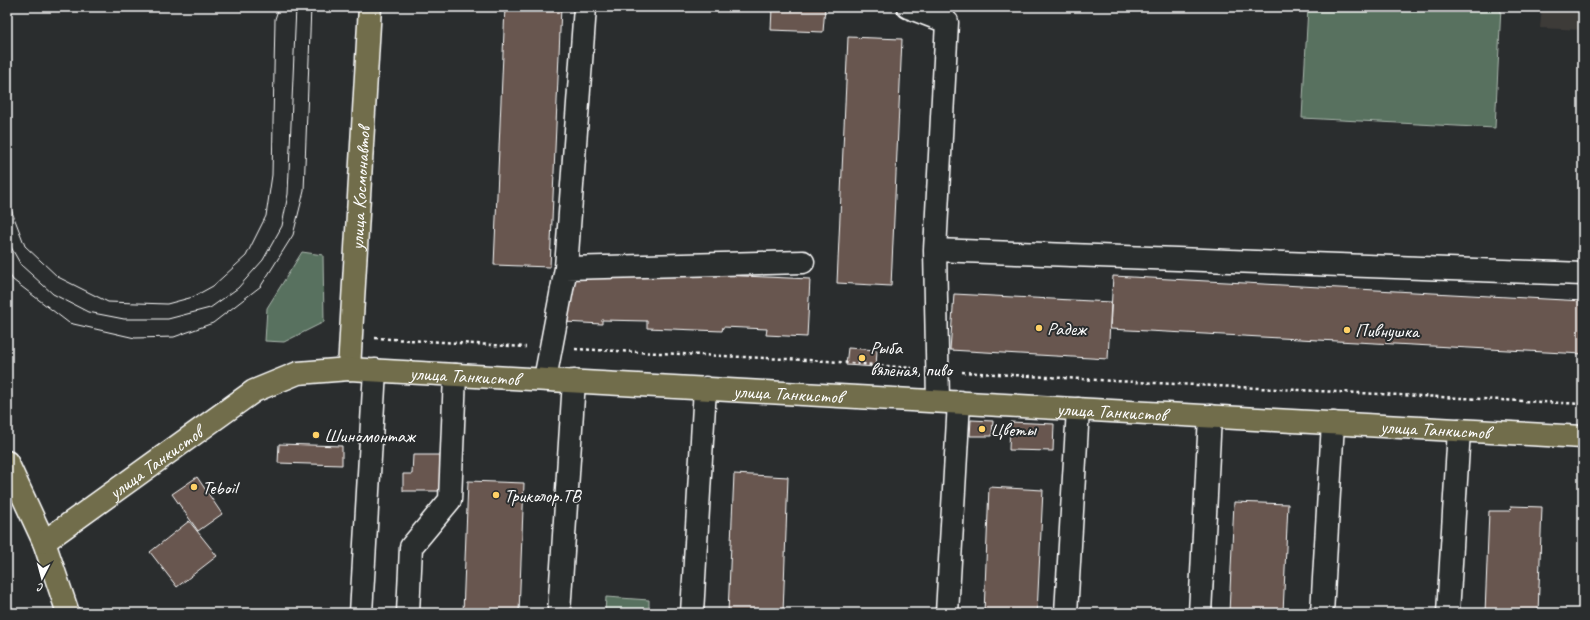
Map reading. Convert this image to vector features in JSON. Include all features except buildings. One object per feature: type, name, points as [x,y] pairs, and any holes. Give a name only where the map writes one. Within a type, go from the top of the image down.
[{"type":"main road","name":"улица Космонавтов","points":[[349,369],[370,7]]},
{"type":"main road","name":"улица Танкистов","points":[[44,542],[254,391],[298,373],[349,369],[1583,437]]},
{"type":"main road","points":[[7,462],[44,542],[68,613]]},
{"type":"lane","points":[[545,379],[566,268],[585,7]]},
{"type":"lane","points":[[908,7],[947,22],[935,250],[938,401]]},
{"type":"lane","points":[[935,250],[1583,274]]},
{"type":"lane","points":[[566,268],[803,262]]},
{"type":"lane","points":[[361,613],[376,370]]},
{"type":"lane","points":[[408,613],[411,547],[450,500],[455,375]]},
{"type":"lane","points":[[560,613],[574,381]]},
{"type":"lane","points":[[692,613],[705,388]]},
{"type":"lane","points":[[947,613],[959,402]]},
{"type":"lane","points":[[1066,613],[1078,409]]},
{"type":"lane","points":[[1200,613],[1210,416]]},
{"type":"lane","points":[[1322,613],[1333,423]]},
{"type":"lane","points":[[1448,613],[1459,430]]},
{"type":"path","points":[[352,336],[551,348],[828,361],[891,365],[937,371],[1115,381],[1583,404]]},
{"type":"shaded area","points":[[1542,7],[1583,7],[1583,30],[1540,28]]},
{"type":"green space","points":[[1308,7],[1501,7],[1495,128],[1302,118]]},
{"type":"green space","points":[[302,252],[323,255],[324,322],[284,342],[265,341],[267,308]]},
{"type":"green space","points":[[606,597],[649,600],[649,613],[605,613]]},
{"type":"tram line","points":[[7,199],[25,246],[58,277],[108,302],[167,304],[193,297],[213,286],[246,256],[266,216],[272,175],[275,19],[279,7]]},
{"type":"tram line","points":[[7,240],[21,265],[53,294],[88,312],[124,319],[168,319],[210,308],[238,288],[263,260],[282,226],[288,194],[296,7]]},
{"type":"tram line","points":[[7,271],[13,280],[69,323],[135,338],[174,337],[213,323],[261,286],[293,235],[304,191],[311,7]]},
{"type":"tram line","points":[[7,135],[10,170],[7,199]]},
{"type":"place","name":"Радеж","points":[[1039,328]]},
{"type":"place","name":"Пивнушка","points":[[1347,330]]},
{"type":"place","name":"Рыба вяленая, пиво","points":[[862,358]]},
{"type":"place","name":"Цветы","points":[[982,429]]},
{"type":"place","name":"Шиномонтаж","points":[[316,435]]},
{"type":"place","name":"Teboil","points":[[194,487]]},
{"type":"place","name":"Триколор.ТВ","points":[[496,495]]}]
